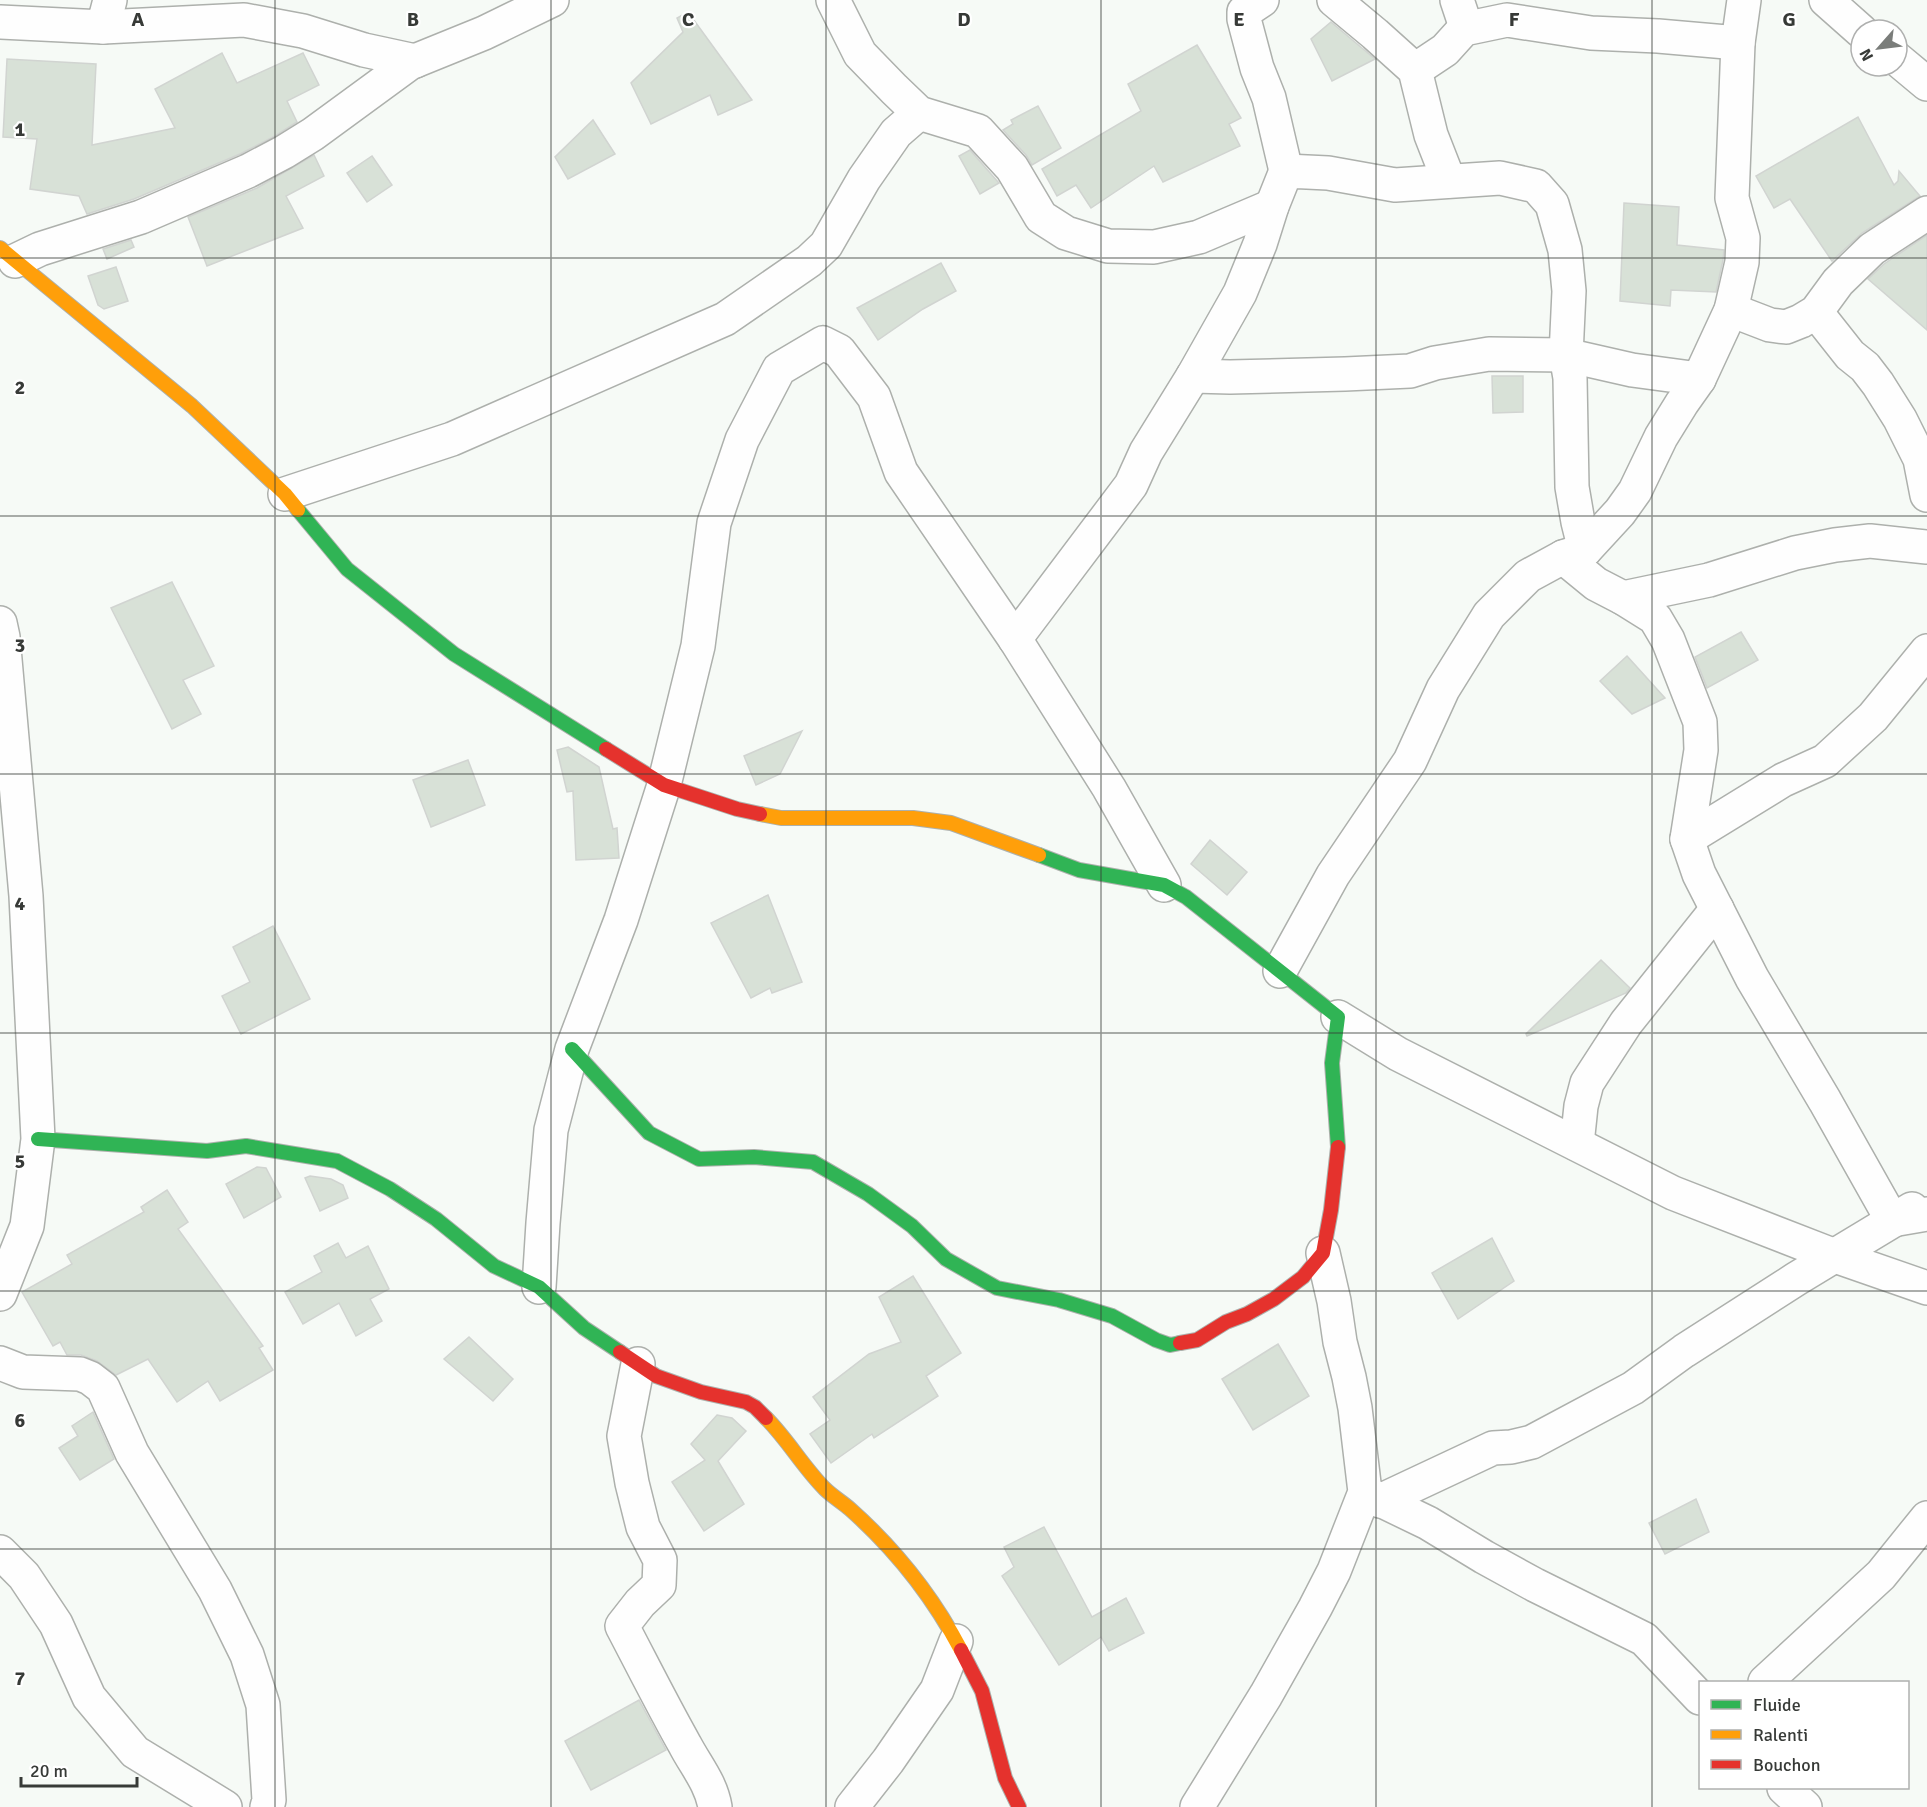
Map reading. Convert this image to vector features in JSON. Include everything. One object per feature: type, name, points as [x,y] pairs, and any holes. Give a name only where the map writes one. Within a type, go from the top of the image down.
[{"type":"street","points":[[8,254],[40,249],[141,217],[248,171],[313,134],[415,61],[484,33],[552,0]]},
{"type":"street","points":[[833,0],[860,54],[919,113],[978,130],[1012,168],[1041,217],[1066,233],[1108,246],[1154,247],[1199,237],[1272,206]]},
{"type":"street","points":[[1015,639],[1131,485],[1146,452],[1240,293],[1260,244],[1286,171],[1269,98],[1257,68],[1244,19],[1244,12],[1262,0]]},
{"type":"street","points":[[1334,0],[1415,70],[1428,124],[1449,181]]},
{"type":"street","points":[[1280,971],[1333,875],[1410,760],[1443,688],[1489,615],[1528,576],[1574,554],[1620,512],[1635,491],[1661,437],[1699,379],[1731,310],[1742,262],[1743,238],[1732,198],[1738,43],[1744,0]]},
{"type":"street","points":[[1826,0],[1849,20]]},
{"type":"street","points":[[0,22],[106,14],[189,22],[244,20],[303,31],[364,50],[415,61]]},
{"type":"street","points":[[1415,70],[1445,50],[1461,14],[1591,33],[1738,43]]},
{"type":"street","points":[[1909,69],[1927,84]]},
{"type":"street","points":[[285,495],[452,439],[725,319],[809,261],[826,245],[864,178],[896,133],[919,113]]},
{"type":"street","points":[[1286,171],[1328,173],[1395,185],[1500,178],[1536,186],[1552,204],[1565,250],[1569,291],[1566,355],[1570,378],[1572,487],[1578,522],[1574,554],[1596,584],[1655,618],[1668,640],[1700,722],[1701,750],[1687,839],[1699,874],[1752,978],[1892,1220]]},
{"type":"street","points":[[1731,310],[1760,322],[1786,327],[1816,312],[1838,282],[1872,249],[1927,213]]},
{"type":"street","points":[[8,254],[192,406],[285,495],[347,569],[454,654],[664,785],[737,809],[781,818],[913,818],[951,824],[1079,870],[1164,885],[1186,897],[1338,1017],[1398,1054],[1673,1193],[1835,1256],[1927,1288]]},
{"type":"street","points":[[1816,312],[1850,355],[1865,367],[1900,419],[1920,459],[1927,495]]},
{"type":"street","points":[[540,1287],[543,1223],[552,1130],[572,1049],[621,920],[664,785],[699,646],[714,523],[742,440],[779,369],[823,343],[839,351],[874,397],[901,472],[1015,639],[1109,789],[1164,885]]},
{"type":"street","points":[[1193,376],[1399,372],[1452,359],[1489,354],[1566,355],[1632,370],[1699,379]]},
{"type":"street","points":[[1623,598],[1709,580],[1795,553],[1834,545],[1870,541],[1927,547]]},
{"type":"street","points":[[0,1294],[27,1226],[38,1139],[26,896],[1,632]]},
{"type":"street","points":[[1687,839],[1783,780],[1825,761],[1873,717],[1927,651]]},
{"type":"street","points":[[1577,1144],[1581,1106],[1587,1083],[1626,1023],[1717,909]]},
{"type":"street","points":[[1197,1807],[1315,1608],[1372,1497],[1323,1252],[1338,1151],[1332,1063],[1338,1017]]},
{"type":"street","points":[[572,1049],[649,1133],[699,1159],[754,1157],[813,1162],[877,1200],[912,1226],[946,1259],[997,1288],[1059,1300],[1112,1316],[1170,1345],[1197,1340],[1226,1322],[1247,1314],[1274,1299],[1303,1277],[1323,1252]]},
{"type":"street","points":[[38,1139],[207,1151],[246,1146],[338,1161],[390,1189],[436,1219],[494,1266],[540,1287],[584,1328],[656,1376],[701,1392],[746,1401],[755,1407],[780,1432],[825,1489],[850,1509],[898,1558],[930,1598],[982,1691],[1005,1778],[1019,1807]]},
{"type":"street","points":[[1372,1497],[1492,1448],[1511,1447],[1532,1442],[1556,1430],[1633,1388],[1684,1352],[1927,1200]]},
{"type":"street","points":[[1892,1220],[1927,1214]]},
{"type":"street","points":[[0,1363],[23,1372],[80,1374],[103,1388],[132,1453],[215,1590],[247,1655],[263,1705],[269,1800],[267,1807]]},
{"type":"street","points":[[638,1364],[624,1436],[643,1527],[660,1560],[659,1585],[640,1603],[622,1626],[706,1779],[714,1796],[716,1807]]},
{"type":"street","points":[[1372,1497],[1428,1523],[1535,1585],[1644,1640],[1699,1696]]},
{"type":"street","points":[[1768,1681],[1881,1575],[1927,1518]]},
{"type":"street","points":[[0,1552],[24,1576],[56,1624],[89,1697],[135,1752],[225,1807]]},
{"type":"street","points":[[852,1807],[888,1761],[937,1690],[956,1641]]},
{"type":"street","points":[[1785,1789],[1805,1807]]},
{"type":"building","points":[[688,12],[752,100],[718,115],[710,95],[651,124],[631,83],[683,32],[677,18]]},
{"type":"building","points":[[1331,22],[1375,59],[1332,81],[1311,39]]},
{"type":"building","points":[[1197,45],[1241,118],[1229,124],[1240,146],[1163,182],[1154,166],[1091,208],[1076,185],[1057,196],[1042,169],[1141,111],[1128,84]]},
{"type":"building","points":[[222,53],[237,83],[303,53],[319,85],[287,101],[297,122],[275,136],[240,154],[134,199],[87,214],[79,196],[30,189],[37,139],[3,137],[7,59],[96,64],[92,145],[175,128],[155,89]]},
{"type":"building","points":[[1038,106],[1061,148],[1032,165],[1003,130],[1013,124],[1011,120]]},
{"type":"building","points":[[1858,117],[1894,185],[1898,181],[1899,171],[1920,196],[1862,233],[1832,261],[1790,199],[1774,208],[1756,176]]},
{"type":"building","points":[[593,120],[615,154],[568,179],[555,157]]},
{"type":"building","points":[[970,150],[999,183],[980,194],[959,156]]},
{"type":"building","points":[[314,155],[324,176],[286,196],[303,228],[207,266],[188,217],[257,188]]},
{"type":"building","points":[[372,156],[392,185],[367,202],[347,173]]},
{"type":"building","points":[[1624,203],[1679,207],[1677,245],[1724,250],[1716,292],[1671,290],[1670,306],[1620,301]]},
{"type":"building","points":[[1927,235],[1927,330],[1868,279],[1884,264]]},
{"type":"building","points":[[131,240],[134,247],[107,259],[103,249]]},
{"type":"building","points":[[941,263],[956,291],[923,309],[878,340],[857,308]]},
{"type":"building","points":[[116,267],[128,301],[104,309],[98,305],[88,276]]},
{"type":"building","points":[[1492,376],[1523,376],[1523,412],[1493,413]]},
{"type":"building","points":[[172,582],[214,666],[183,680],[201,714],[172,729],[111,608]]},
{"type":"building","points":[[1741,632],[1758,660],[1707,688],[1695,657]]},
{"type":"building","points":[[1627,656],[1665,698],[1632,714],[1600,681]]},
{"type":"building","points":[[802,731],[780,774],[756,785],[744,756]]},
{"type":"building","points":[[568,747],[599,767],[613,829],[617,828],[619,858],[576,860],[573,791],[567,792],[557,750]]},
{"type":"building","points":[[468,760],[485,805],[431,827],[413,780]]},
{"type":"building","points":[[1210,840],[1247,872],[1227,895],[1191,864]]},
{"type":"building","points":[[768,895],[802,982],[772,993],[770,988],[751,998],[711,923]]},
{"type":"building","points":[[273,926],[310,999],[241,1034],[222,996],[250,982],[233,947]]},
{"type":"building","points":[[1601,960],[1630,988],[1626,993],[1527,1036],[1526,1034]]},
{"type":"building","points":[[257,1167],[266,1168],[281,1197],[244,1218],[226,1184]]},
{"type":"building","points":[[310,1176],[331,1179],[343,1185],[348,1198],[320,1211],[305,1178]]},
{"type":"building","points":[[167,1190],[188,1222],[178,1229],[263,1346],[259,1348],[273,1370],[220,1401],[208,1381],[177,1402],[148,1359],[116,1375],[97,1361],[81,1355],[67,1355],[60,1342],[53,1346],[22,1292],[72,1264],[67,1255],[144,1212],[141,1207]]},
{"type":"building","points":[[1492,1238],[1514,1281],[1458,1319],[1432,1273]]},
{"type":"building","points":[[338,1243],[346,1258],[368,1246],[389,1289],[370,1299],[382,1321],[356,1336],[339,1303],[303,1324],[285,1292],[322,1272],[314,1256]]},
{"type":"building","points":[[913,1276],[961,1353],[926,1376],[938,1396],[874,1438],[872,1434],[831,1463],[810,1434],[830,1420],[813,1397],[869,1354],[901,1342],[879,1297]]},
{"type":"building","points":[[469,1337],[513,1379],[493,1401],[444,1359]]},
{"type":"building","points":[[1278,1344],[1309,1396],[1253,1430],[1222,1379]]},
{"type":"building","points":[[93,1412],[114,1459],[80,1480],[59,1448],[78,1436],[72,1426]]},
{"type":"building","points":[[717,1415],[732,1418],[746,1431],[718,1461],[744,1504],[704,1531],[672,1482],[705,1460],[691,1444]]},
{"type":"building","points":[[1696,1499],[1709,1532],[1665,1554],[1649,1523]]},
{"type":"building","points":[[1044,1527],[1092,1617],[1126,1598],[1144,1633],[1109,1651],[1101,1637],[1059,1665],[1002,1576],[1014,1567],[1004,1547]]},
{"type":"building","points":[[639,1700],[666,1750],[591,1790],[565,1741]]},
{"type":"traffic: fast","points":[[298,510],[347,569],[454,654],[606,749]]},
{"type":"traffic: fast","points":[[1039,855],[1079,870],[1164,885],[1186,897],[1338,1017],[1332,1063],[1338,1147]]},
{"type":"traffic: fast","points":[[572,1049],[649,1133],[699,1159],[754,1157],[813,1162],[868,1194],[912,1226],[946,1259],[997,1288],[1059,1300],[1112,1316],[1170,1345],[1180,1343]]},
{"type":"traffic: fast","points":[[38,1139],[207,1151],[246,1146],[337,1161],[390,1189],[436,1219],[494,1266],[539,1287],[584,1328],[620,1352]]},
{"type":"traffic: slow","points":[[0,248],[192,406],[285,494],[298,510]]},
{"type":"traffic: slow","points":[[760,814],[781,818],[913,818],[951,823],[1039,855]]},
{"type":"traffic: slow","points":[[766,1418],[825,1489],[867,1524],[898,1557],[938,1611],[961,1650]]},
{"type":"traffic: jam","points":[[606,749],[664,785],[737,809],[760,814]]},
{"type":"traffic: jam","points":[[1180,1343],[1197,1340],[1226,1322],[1247,1314],[1274,1299],[1303,1277],[1323,1253],[1331,1210],[1338,1147]]},
{"type":"traffic: jam","points":[[620,1352],[656,1376],[701,1392],[746,1402],[766,1418]]},
{"type":"traffic: jam","points":[[961,1650],[982,1691],[1005,1778],[1019,1807]]}]
